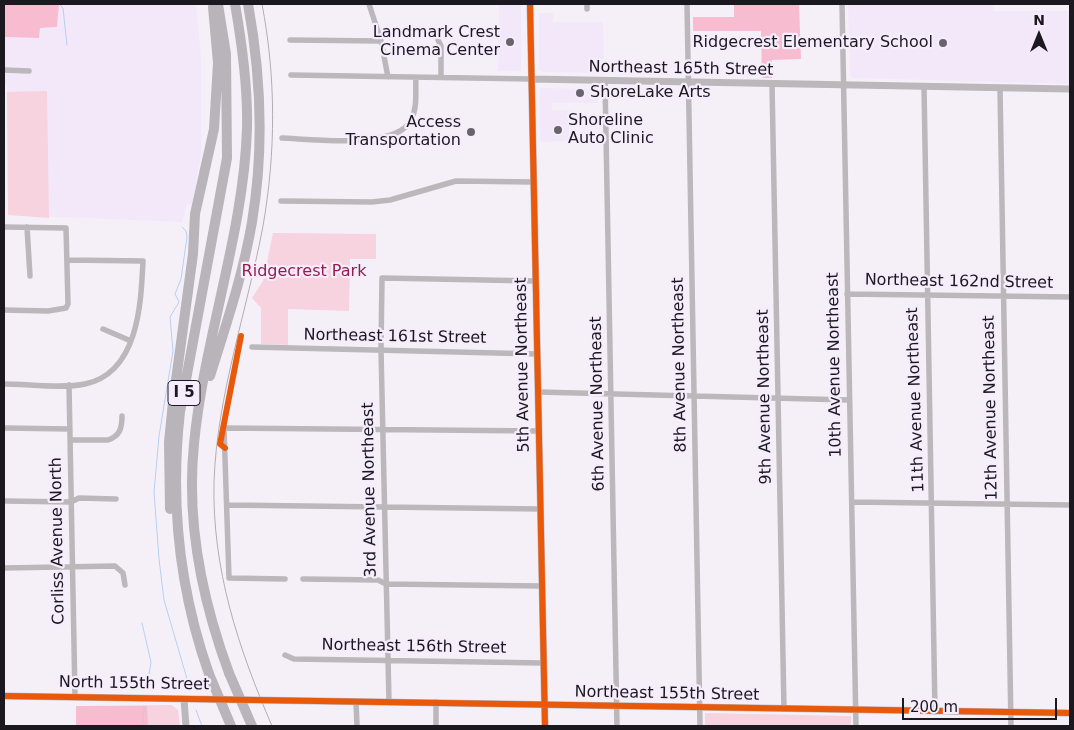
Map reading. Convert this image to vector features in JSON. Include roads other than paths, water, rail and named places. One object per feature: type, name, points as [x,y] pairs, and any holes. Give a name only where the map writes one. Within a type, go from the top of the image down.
[{"type":"highway","points":[[179,551],[172,535],[169,442],[193,254],[196,214],[214,129],[218,63],[213,4]]},
{"type":"highway","name":"I 5","points":[[218,4],[224,33],[228,84],[227,158],[220,205],[180,412],[177,444],[179,551],[192,617],[209,674],[231,726]]},
{"type":"highway","name":"I 5","points":[[235,4],[246,82],[247,128],[237,208],[197,420],[192,495],[198,564],[209,615],[229,673],[252,726]]},
{"type":"highway","points":[[197,420],[231,308],[251,224],[255,198],[259,139],[259,98],[248,4]]},
{"type":"street","points":[[369,4],[381,41],[388,77]]},
{"type":"street","name":"5th Avenue Northeast","points":[[530,4],[532,182],[545,726]]},
{"type":"street","name":"8th Avenue Northeast","points":[[687,4],[700,726]]},
{"type":"street","name":"10th Avenue Northeast","points":[[842,4],[856,726]]},
{"type":"street","points":[[290,40],[381,41]]},
{"type":"street","points":[[438,40],[442,46],[441,77]]},
{"type":"street","points":[[4,70],[29,71]]},
{"type":"street","name":"Northeast 165th Street","points":[[290,75],[1070,89]]},
{"type":"street","points":[[282,138],[377,139],[388,137],[406,128],[412,120],[415,106],[416,78]]},
{"type":"street","name":"6th Avenue Northeast","points":[[605,81],[618,726]]},
{"type":"street","name":"9th Avenue Northeast","points":[[772,84],[780,398],[784,710]]},
{"type":"street","name":"11th Avenue Northeast","points":[[924,87],[926,294],[933,503],[935,712]]},
{"type":"street","name":"12th Avenue Northeast","points":[[1000,88],[1011,726]]},
{"type":"street","points":[[281,201],[372,202],[396,199],[456,181],[532,182]]},
{"type":"street","points":[[4,227],[66,228],[67,260],[66,308],[48,311],[4,310]]},
{"type":"street","points":[[28,227],[30,276]]},
{"type":"street","points":[[4,384],[69,385],[94,381],[113,370],[124,358],[131,341],[141,295],[143,261],[67,260]]},
{"type":"street","name":"3rd Avenue Northeast","points":[[389,702],[381,350],[382,278],[535,281]]},
{"type":"street","name":"Northeast 162nd Street","points":[[847,294],[1070,297]]},
{"type":"street","points":[[103,329],[131,341]]},
{"type":"street","name":"Northeast 161st Street","points":[[252,348],[537,354]]},
{"type":"street","name":"Corliss Avenue North","points":[[69,385],[75,697]]},
{"type":"street","points":[[538,392],[849,400]]},
{"type":"street","points":[[70,440],[108,440],[113,438],[122,427],[122,416]]},
{"type":"street","points":[[4,428],[70,428]]},
{"type":"street","points":[[284,579],[228,578],[224,428],[538,431]]},
{"type":"street","points":[[4,501],[71,502],[80,498],[116,499]]},
{"type":"street","points":[[852,502],[1070,505]]},
{"type":"street","points":[[227,506],[540,509]]},
{"type":"street","points":[[4,568],[118,567],[123,573],[125,585]]},
{"type":"street","points":[[303,579],[378,580],[386,584],[541,586]]},
{"type":"street","name":"Northeast 156th Street","points":[[285,655],[294,659],[543,663]]},
{"type":"street","name":"North 155th Street","points":[[4,696],[263,701]]},
{"type":"street","points":[[184,699],[186,726]]},
{"type":"street","name":"Northeast 155th Street","points":[[263,701],[436,702],[544,706],[1070,713]]},
{"type":"street","points":[[356,702],[357,726]]},
{"type":"street","points":[[436,702],[436,726]]},
{"type":"waterway","points":[[59,4],[63,8],[67,45]]},
{"type":"waterway","points":[[182,227],[186,231],[187,237],[181,279],[175,294],[179,302],[170,317],[173,351],[159,436],[154,492],[164,600],[190,689]]},
{"type":"waterway","points":[[142,623],[151,662],[147,688]]},
{"type":"waterway","points":[[143,726],[144,707]]},
{"type":"waterway","points":[[196,710],[202,726]]},
{"type":"tram line","points":[[262,4],[267,31],[272,87],[273,115],[270,170],[263,226],[221,417],[214,482],[217,546],[230,607],[248,667],[272,726]]},
{"type":"place","name":"Landmark Crest Cinema Center","points":[[510,42]]},
{"type":"place","name":"Ridgecrest Elementary School","points":[[943,43]]},
{"type":"place","name":"ShoreLake Arts","points":[[580,93]]},
{"type":"place","name":"Shoreline Auto Clinic","points":[[558,130]]},
{"type":"place","name":"Access Transportation","points":[[471,132]]},
{"type":"park label","name":"Ridgecrest Park","points":[[304,272]]}]
